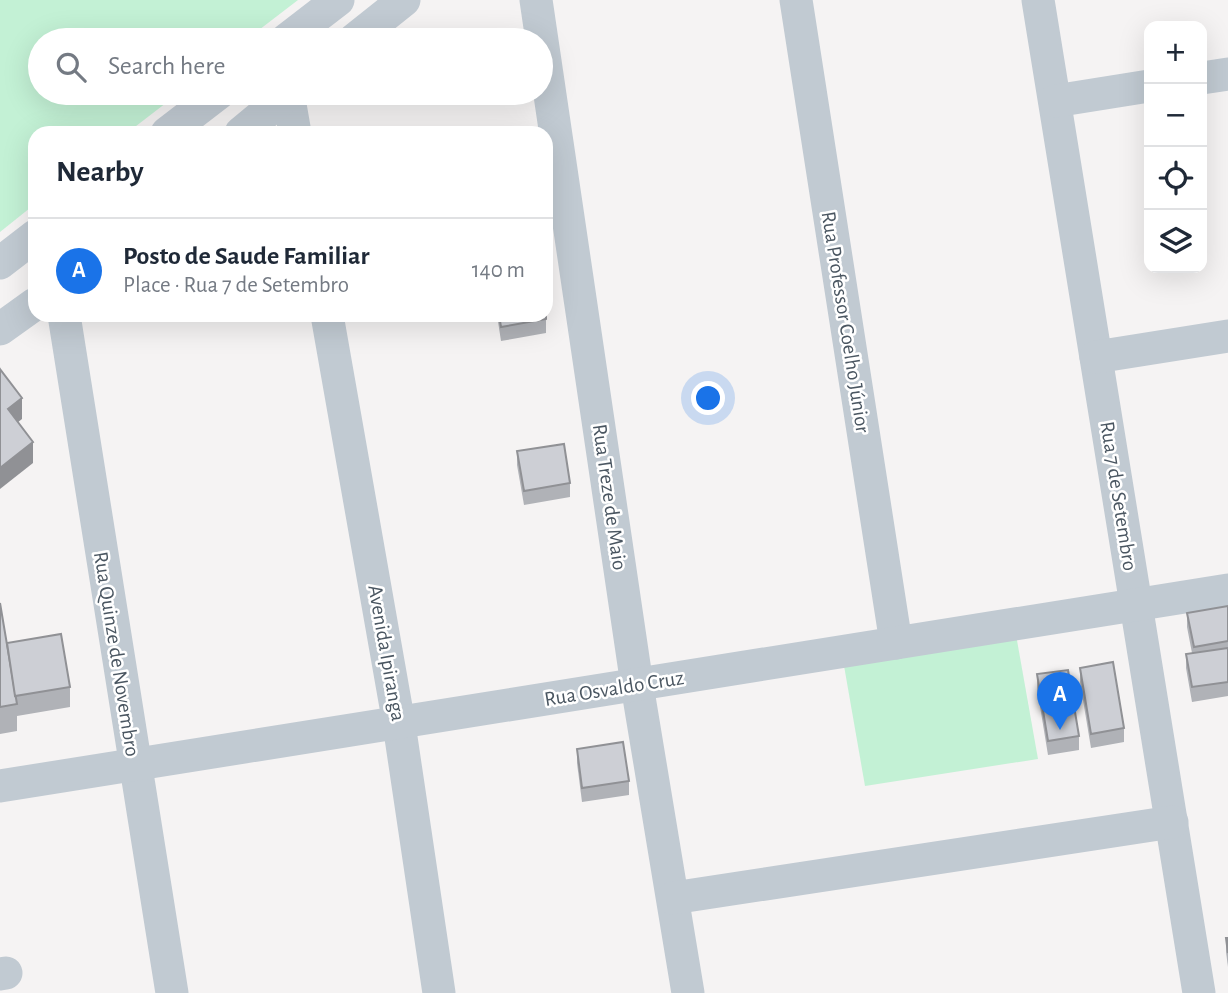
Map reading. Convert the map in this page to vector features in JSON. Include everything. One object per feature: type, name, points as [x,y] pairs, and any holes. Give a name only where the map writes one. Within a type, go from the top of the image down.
[{"type":"street","points":[[302,28],[338,0]]},
{"type":"street","points":[[369,28],[404,0]]},
{"type":"street","name":"Rua Treze de Maio","points":[[536,0],[540,28]]},
{"type":"street","name":"Rua Professor Coelho Júnior","points":[[796,0],[896,643]]},
{"type":"street","name":"Rua 7 de Setembro","points":[[1038,0],[1199,993]]},
{"type":"street","points":[[1207,77],[1228,74]]},
{"type":"street","points":[[1055,101],[1144,87]]},
{"type":"street","points":[[176,126],[203,105]]},
{"type":"street","points":[[249,126],[274,105]]},
{"type":"street","points":[[290,105],[294,126]]},
{"type":"street","name":"Rua Treze de Maio","points":[[552,105],[637,684],[688,993]]},
{"type":"street","points":[[0,263],[28,241]]},
{"type":"street","points":[[0,329],[28,309]]},
{"type":"street","name":"Rua Quinze de Novembro","points":[[65,322],[172,993]]},
{"type":"street","name":"Avenida Ipiranga","points":[[328,322],[399,724],[439,993]]},
{"type":"street","points":[[1096,357],[1228,336]]},
{"type":"street","name":"Rua Osvaldo Cruz","points":[[0,786],[1228,590]]},
{"type":"street","points":[[673,898],[1172,822]]},
{"type":"green space","points":[[0,0],[298,0],[262,28],[28,28],[28,105],[163,105],[136,126],[28,126],[28,210],[0,232]]},
{"type":"green space","points":[[1015,629],[1038,759],[865,786],[843,660]]},
{"type":"building","points":[[500,322],[529,322],[501,327]]},
{"type":"building","points":[[0,369],[22,398],[8,409],[33,442],[0,468]]},
{"type":"building","points":[[564,444],[570,483],[524,491],[517,451]]},
{"type":"building","points":[[0,603],[17,704],[0,707]]},
{"type":"building","points":[[1228,606],[1228,641],[1194,647],[1187,613]]},
{"type":"building","points":[[61,634],[70,687],[15,696],[7,643]]},
{"type":"building","points":[[1228,648],[1228,682],[1192,687],[1186,654]]},
{"type":"building","points":[[1113,662],[1124,728],[1091,734],[1080,668]]},
{"type":"building","points":[[1068,670],[1079,736],[1048,741],[1037,674]]},
{"type":"building","points":[[623,742],[629,781],[582,788],[577,749]]},
{"type":"place","name":"Posto de Saude Familiar","points":[[1060,730]]}]
